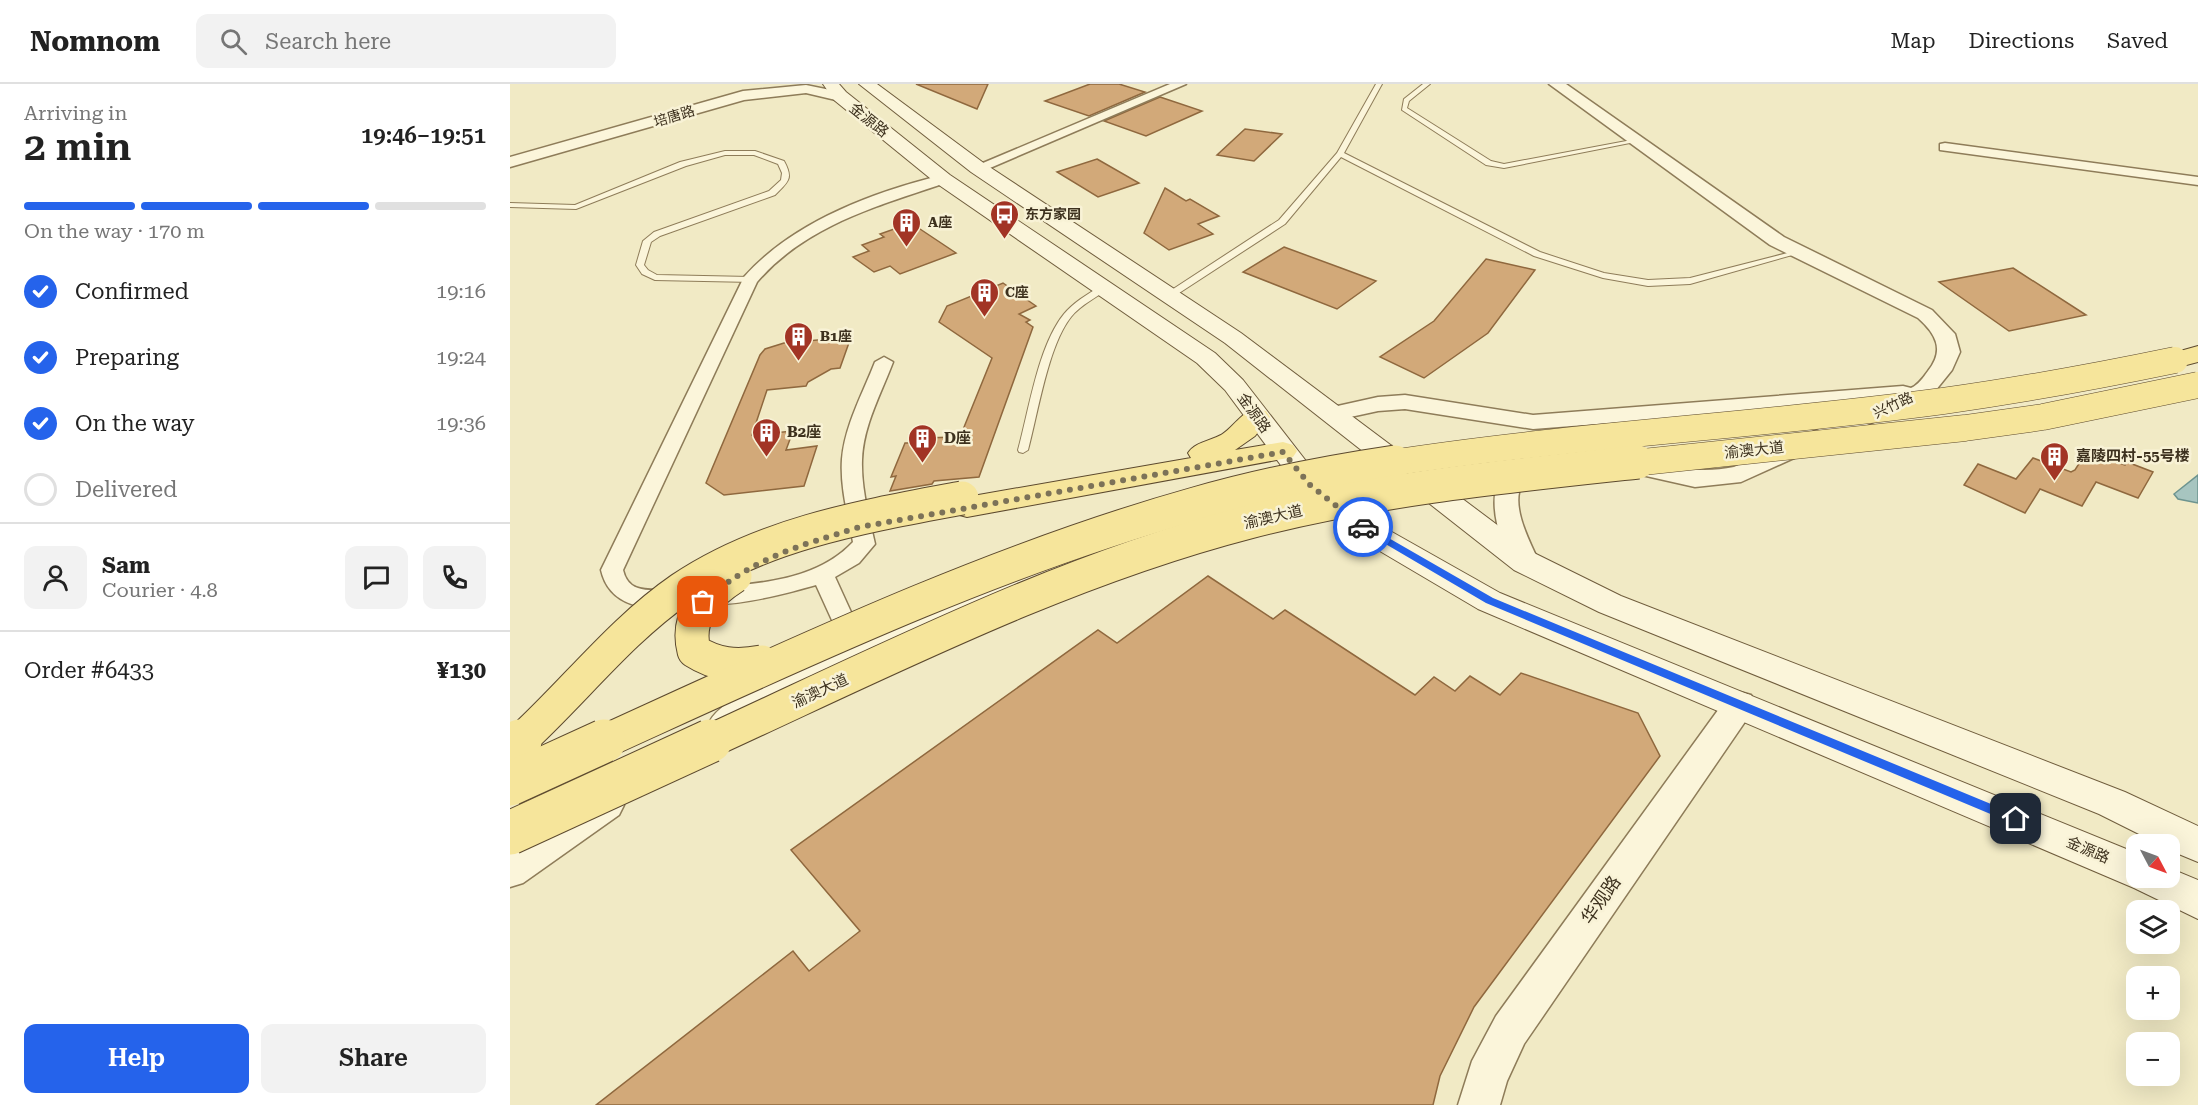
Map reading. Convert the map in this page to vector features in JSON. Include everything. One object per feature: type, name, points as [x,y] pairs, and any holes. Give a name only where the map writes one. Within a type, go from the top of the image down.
[{"type":"main road","name":"金源路","points":[[867,84],[978,168],[1233,338],[1525,562],[1610,604],[2112,803],[2198,845]]},
{"type":"main road","name":"金源路","points":[[831,88],[943,179],[1206,358],[1234,386],[1310,485],[1366,530],[1489,601],[2126,867]]},
{"type":"main road","points":[[1186,344],[1206,352],[1222,354],[1234,346],[1233,338]]},
{"type":"main road","name":"渝澳大道","points":[[510,784],[793,656],[1106,530],[1236,493],[1346,470],[1453,452],[1940,403],[2096,378],[2190,366]]},
{"type":"main road","name":"渝澳大道","points":[[510,833],[895,656],[1022,601],[1137,556],[1249,522],[1358,498],[1469,480],[1965,428],[2053,415],[2190,366]]},
{"type":"main road","points":[[793,656],[742,666],[722,666],[694,651],[688,637],[692,620],[703,602],[727,581],[795,547],[860,527],[964,502],[1204,452],[1228,444],[1243,435],[1256,417]]},
{"type":"main road","points":[[510,750],[551,714],[648,615],[685,587],[734,560],[789,537],[850,519],[1283,452]]},
{"type":"main road","points":[[2172,888],[2198,900]]},
{"type":"street","name":"培唐路","points":[[510,153],[590,132],[743,84]]},
{"type":"street","points":[[767,91],[783,84]]},
{"type":"street","points":[[978,168],[1180,84]]},
{"type":"street","name":"兴竹路","points":[[1525,562],[1509,522],[1507,502],[1510,482],[1528,464],[1553,457],[1580,456],[1608,459],[1693,481],[1715,481],[1741,474],[1923,391],[1940,374],[1949,355],[1950,341],[1943,328],[1925,314],[1777,241],[1556,84]]},
{"type":"street","name":"培唐路","points":[[510,162],[602,138],[718,102],[767,91],[831,88]]},
{"type":"street","points":[[1945,147],[2198,181]]},
{"type":"street","points":[[884,362],[857,435],[852,458],[852,481],[864,544],[858,553],[823,574],[741,594],[642,599],[623,593],[613,583],[612,570],[619,553],[750,280],[762,264],[799,236],[855,211],[943,179]]},
{"type":"street","points":[[1332,414],[1381,403],[1404,402],[1432,405],[1507,421],[1533,422],[1923,391]]},
{"type":"street","points":[[510,871],[734,715],[777,689],[856,649],[1152,531],[1310,485]]},
{"type":"street","points":[[823,574],[856,649]]},
{"type":"street","name":"华观路","points":[[1479,1105],[1487,1076],[1509,1030],[1740,704]]},
{"type":"lane","points":[[1170,295],[1282,222],[1340,154],[1379,84]]},
{"type":"lane","points":[[1427,84],[1406,100],[1404,109],[1489,163],[1520,165],[1637,141]]},
{"type":"lane","points":[[510,205],[576,207],[683,164],[725,153],[755,153],[781,163],[785,181],[772,193],[657,234],[647,241],[640,265],[645,272],[655,277],[750,280]]},
{"type":"lane","points":[[1340,154],[1538,254],[1603,275],[1648,283],[1690,281],[1798,252]]},
{"type":"lane","points":[[1023,450],[1055,336],[1065,317],[1077,305],[1104,288]]},
{"type":"water","points":[[2198,475],[2198,503],[2178,499],[2174,494]]},
{"type":"building","points":[[916,84],[988,84],[977,109]]},
{"type":"building","points":[[1090,84],[1119,84],[1145,92],[1089,116],[1045,101]]},
{"type":"building","points":[[1160,97],[1202,111],[1146,136],[1104,121]]},
{"type":"building","points":[[1245,129],[1282,134],[1254,161],[1217,155]]},
{"type":"building","points":[[1097,159],[1139,183],[1098,197],[1057,172]]},
{"type":"building","points":[[1165,188],[1186,201],[1190,199],[1219,216],[1198,224],[1213,234],[1169,250],[1144,233]]},
{"type":"building","name":"A座","points":[[911,223],[956,253],[900,274],[890,266],[874,272],[853,257],[869,251],[862,245],[884,237],[880,234]]},
{"type":"building","points":[[1284,247],[1376,281],[1337,309],[1243,272]]},
{"type":"building","points":[[1486,259],[1535,270],[1488,333],[1424,378],[1380,357],[1434,321]]},
{"type":"building","points":[[2013,268],[2086,315],[2009,331],[1939,282]]},
{"type":"building","points":[[1003,283],[1036,306],[1019,314],[1030,320],[1026,322],[1033,327],[979,477],[934,481],[932,484],[890,491],[896,476],[891,477],[905,443],[917,443],[919,438],[960,437],[992,358],[939,322],[947,306]]},
{"type":"building","points":[[851,337],[840,368],[831,369],[808,382],[806,386],[767,390],[752,435],[793,431],[786,450],[817,446],[804,486],[724,495],[706,483],[760,355],[765,349],[784,343]]},
{"type":"building","name":"嘉陵四村-55号楼","points":[[2087,451],[2125,465],[2127,462],[2153,472],[2138,498],[2096,482],[2082,506],[2040,489],[2025,513],[1964,485],[1978,464],[2016,479],[2033,458],[2071,472],[2075,470]]},
{"type":"building","points":[[1208,576],[1273,619],[1285,610],[1415,695],[1434,677],[1455,691],[1470,676],[1500,695],[1521,673],[1638,713],[1660,756],[1474,1007],[1440,1076],[1433,1105],[596,1105],[793,951],[809,971],[860,931],[791,850],[1098,630],[1117,643]]},
{"type":"way so far","points":[[703,602],[727,581],[757,564],[795,547],[860,527],[1283,452],[1310,485],[1363,527]]},
{"type":"place","name":"东方家园","points":[[1004,240]]},
{"type":"place","name":"A座","points":[[907,248]]},
{"type":"place","name":"C座","points":[[984,318]]},
{"type":"place","name":"B1座","points":[[799,362]]},
{"type":"place","name":"B2座","points":[[766,458]]},
{"type":"place","name":"D座","points":[[923,464]]},
{"type":"place","name":"嘉陵四村-55号楼","points":[[2055,482]]},
{"type":"route","points":[[1363,527],[1489,601],[2016,819]]}]
